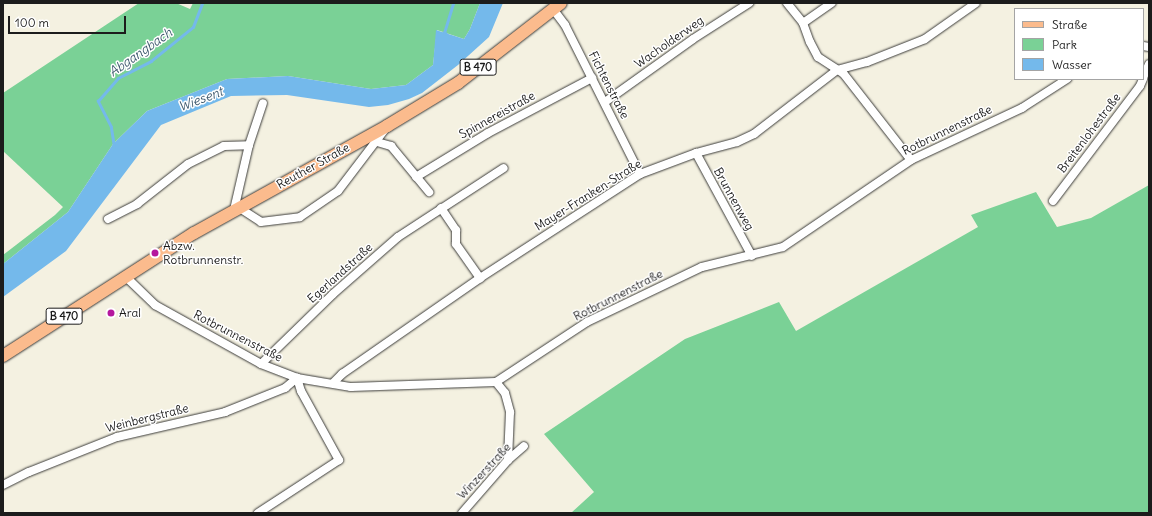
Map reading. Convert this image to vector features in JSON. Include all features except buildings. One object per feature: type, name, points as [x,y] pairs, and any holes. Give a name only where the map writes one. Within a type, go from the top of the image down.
[{"type":"main road","name":"Reuther Straße","points":[[3,356],[124,276],[236,208],[387,126],[458,83],[557,6]]},
{"type":"street","name":"Wacholderweg","points":[[604,102],[694,39],[749,3]]},
{"type":"street","points":[[787,3],[803,23],[810,42],[818,57],[843,73],[911,160]]},
{"type":"street","points":[[803,23],[832,3]]},
{"type":"street","name":"Mayer-Franken-Straße","points":[[334,383],[342,374],[480,278],[640,174],[696,153],[737,142],[754,134],[837,70],[867,62],[925,39],[976,3]]},
{"type":"street","name":"Fichtenstraße","points":[[557,6],[565,25],[640,174]]},
{"type":"street","name":"Breitenlohestraße","points":[[1144,76],[1149,64]]},
{"type":"street","name":"Spinnereistraße","points":[[416,177],[488,133],[592,78]]},
{"type":"street","name":"Rotbrunnenstraße","points":[[124,276],[155,305],[261,364],[297,378],[351,387],[496,382],[587,322],[702,267],[752,256],[783,247],[911,160],[1022,108],[1065,80]]},
{"type":"street","name":"Breitenlohestraße","points":[[1053,201],[1115,121],[1140,86],[1143,80]]},
{"type":"street","points":[[236,208],[249,145],[263,103]]},
{"type":"street","name":"Reuther Straße","points":[[236,208],[261,222],[300,217],[338,191],[377,142],[387,126]]},
{"type":"street","points":[[377,142],[391,146],[428,192]]},
{"type":"street","points":[[108,219],[137,204],[195,161],[224,146],[249,145]]},
{"type":"street","name":"Brunnenweg","points":[[696,153],[752,256]]},
{"type":"street","name":"Egerlandstraße","points":[[261,364],[333,294],[398,237],[504,168]]},
{"type":"street","points":[[441,208],[456,230],[456,244],[480,278]]},
{"type":"street","points":[[258,513],[339,460],[301,392],[297,378]]},
{"type":"street","name":"Weinbergstraße","points":[[4,482],[56,460],[117,437],[225,412],[285,388],[297,378]]},
{"type":"street","points":[[496,382],[505,393],[510,412],[508,460]]},
{"type":"street","name":"Winzerstraße","points":[[462,513],[508,460],[524,446]]},
{"type":"green space","points":[[139,3],[176,3],[190,9],[193,3],[480,3],[470,29],[464,39],[437,30],[433,65],[406,85],[371,89],[288,76],[227,79],[147,111],[113,144],[68,212],[3,264],[3,255],[55,215],[63,207],[3,151],[3,93]]},
{"type":"green space","points":[[1149,185],[1149,513],[571,513],[594,492],[544,434],[685,339],[779,302],[796,331],[978,227],[971,215],[1036,192],[1057,227],[1091,218]]},
{"type":"water","points":[[480,3],[503,3],[489,37],[458,65],[422,93],[409,99],[388,105],[369,107],[287,95],[231,96],[161,125],[66,251],[3,297],[3,264],[68,212],[113,144],[147,111],[227,79],[288,76],[371,89],[406,85],[433,65],[436,30],[464,39],[470,29]]},
{"type":"waterway","name":"Abgangbach","points":[[114,147],[111,127],[98,101],[118,78],[151,61],[193,27],[202,3]]},
{"type":"waterway","name":"Wiesent","points":[[446,34],[444,33],[453,3]]},
{"type":"place","name":"Abzw. Rotbrunnenstr.","points":[[155,253]]},
{"type":"place","name":"Aral","points":[[111,313]]}]
